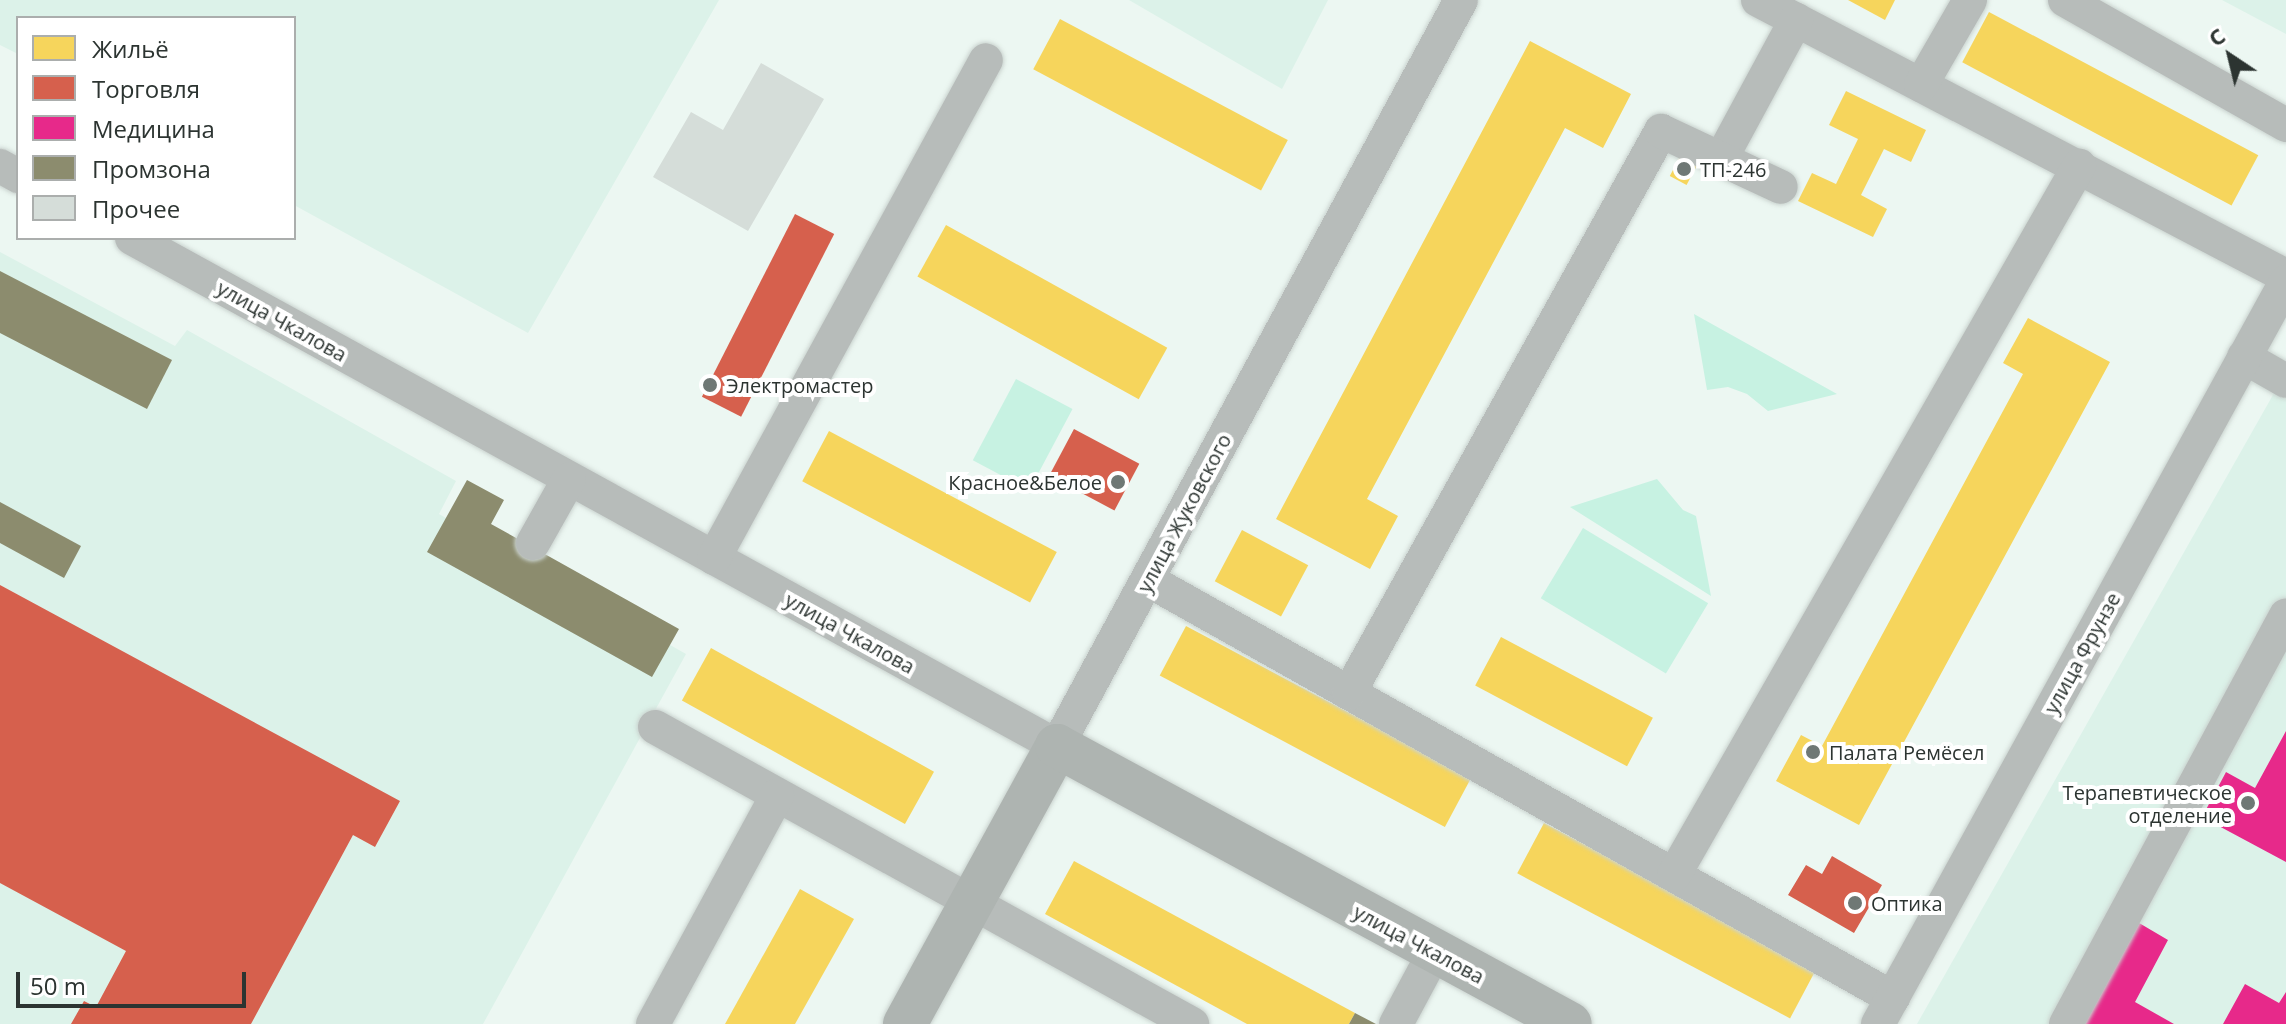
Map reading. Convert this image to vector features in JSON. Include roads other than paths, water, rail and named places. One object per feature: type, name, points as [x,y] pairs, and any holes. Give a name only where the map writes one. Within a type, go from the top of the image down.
[{"type":"main road","name":"улица Жуковского","points":[[905,1024],[1057,746]]},
{"type":"main road","name":"улица Чкалова","points":[[1057,746],[1570,1024]]},
{"type":"street","name":"улица Жуковского","points":[[1057,746],[1461,0]]},
{"type":"street","points":[[1758,0],[2079,166],[2286,279]]},
{"type":"street","points":[[1921,85],[1970,0]]},
{"type":"street","points":[[2065,0],[2286,125]]},
{"type":"street","points":[[1722,157],[1796,20]]},
{"type":"street","points":[[714,558],[986,60]]},
{"type":"street","points":[[1349,693],[1661,131],[1781,187]]},
{"type":"street","points":[[1674,875],[2079,166]]},
{"type":"street","name":"улица Чкалова","points":[[136,240],[1057,746]]},
{"type":"street","name":"улица Фрунзе","points":[[1885,1011],[2286,279]]},
{"type":"street","points":[[2244,357],[2286,381]]},
{"type":"street","points":[[533,543],[569,479]]},
{"type":"street","points":[[1148,580],[1674,875],[1885,1011]]},
{"type":"street","points":[[2066,1024],[2286,616]]},
{"type":"street","points":[[655,727],[1192,1024]]},
{"type":"street","points":[[653,1024],[777,796]]},
{"type":"street","points":[[1396,1024],[1434,953]]},
{"type":"place","name":"ТП-246","points":[[1684,169]]},
{"type":"place","name":"Электромастер","points":[[710,385]]},
{"type":"place","name":"Красное&Белое","points":[[1118,482]]},
{"type":"place","name":"Палата Ремёсел","points":[[1813,752]]},
{"type":"place","name":"Терапевтическое отделение","points":[[2248,803]]},
{"type":"place","name":"Оптика","points":[[1855,903]]}]
